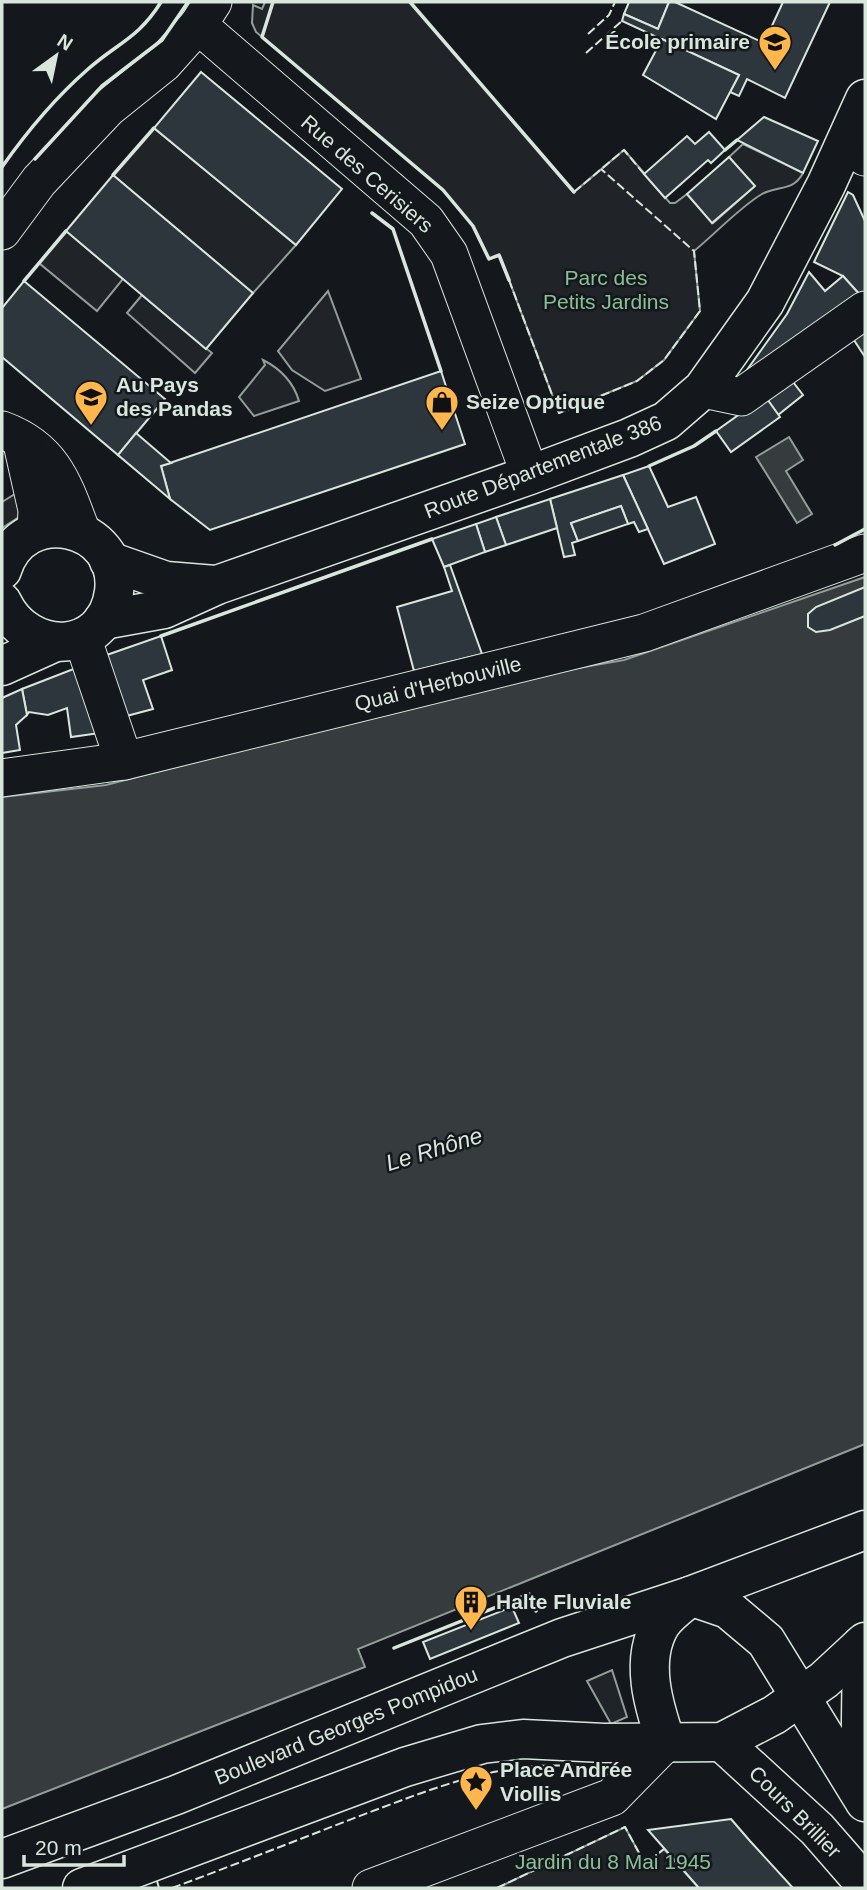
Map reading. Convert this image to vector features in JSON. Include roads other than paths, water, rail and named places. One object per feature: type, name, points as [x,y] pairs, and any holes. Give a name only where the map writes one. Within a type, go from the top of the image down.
[{"type":"main road","name":"Route Départementale 386","points":[[2,666],[79,633],[164,609],[217,585],[530,475],[629,438],[666,421],[703,389],[771,291],[856,149],[865,99]]},
{"type":"main road","points":[[2,602],[9,617],[21,630],[36,639],[79,633],[114,591],[109,561],[98,545],[82,533],[60,527],[36,531],[16,545],[3,564]]},
{"type":"main road","name":"Route Départementale 386","points":[[109,561],[166,581],[217,585]]},
{"type":"main road","name":"Boulevard Georges Pompidou","points":[[2,1858],[176,1795],[562,1639],[690,1596],[865,1530]]},
{"type":"main road","points":[[666,1742],[655,1710],[651,1654],[661,1624],[690,1596],[728,1609],[766,1641],[863,1797]]},
{"type":"main road","points":[[82,1888],[392,1772],[482,1744],[523,1739],[604,1743],[722,1742],[774,1715],[864,1643]]},
{"type":"main road","points":[[863,1797],[864,1643]]},
{"type":"main road","name":"Cours Brillier","points":[[722,1742],[817,1829],[865,1884]]},
{"type":"street","points":[[2,231],[39,181],[108,108],[164,63],[205,14]]},
{"type":"street","name":"Rue des Cerisiers","points":[[205,14],[426,221],[438,236],[449,254],[530,475]]},
{"type":"street","points":[[703,389],[741,397],[865,310]]},
{"type":"street","points":[[11,435],[35,500],[36,531]]},
{"type":"street","points":[[11,435],[43,454],[61,476],[82,533]]},
{"type":"street","name":"Quai d'Herbouville","points":[[2,778],[124,761],[644,633],[865,553]]},
{"type":"street","points":[[79,633],[124,761]]},
{"type":"street","points":[[371,1888],[612,1797],[666,1742]]},
{"type":"water","points":[[789,437],[803,460],[786,471],[812,514],[797,523],[756,457]]},
{"type":"water","name":"Le Rhône","points":[[865,577],[865,1444],[358,1649],[365,1667],[2,1809],[2,797],[106,785],[521,678],[624,660]]},
{"type":"place","name":"École primaire","points":[[775,72]]},
{"type":"place","name":"Au Pays des Pandas","points":[[91,427]]},
{"type":"place","name":"Seize Optique","points":[[442,432]]},
{"type":"place","name":"Halte Fluviale","points":[[471,1632]]},
{"type":"place","name":"Place Andrée Viollis","points":[[476,1812]]},
{"type":"park label","name":"Parc des Petits Jardins","points":[[606,290]]},
{"type":"park label","name":"Jardin du 8 Mai 1945","points":[[613,1862]]}]
